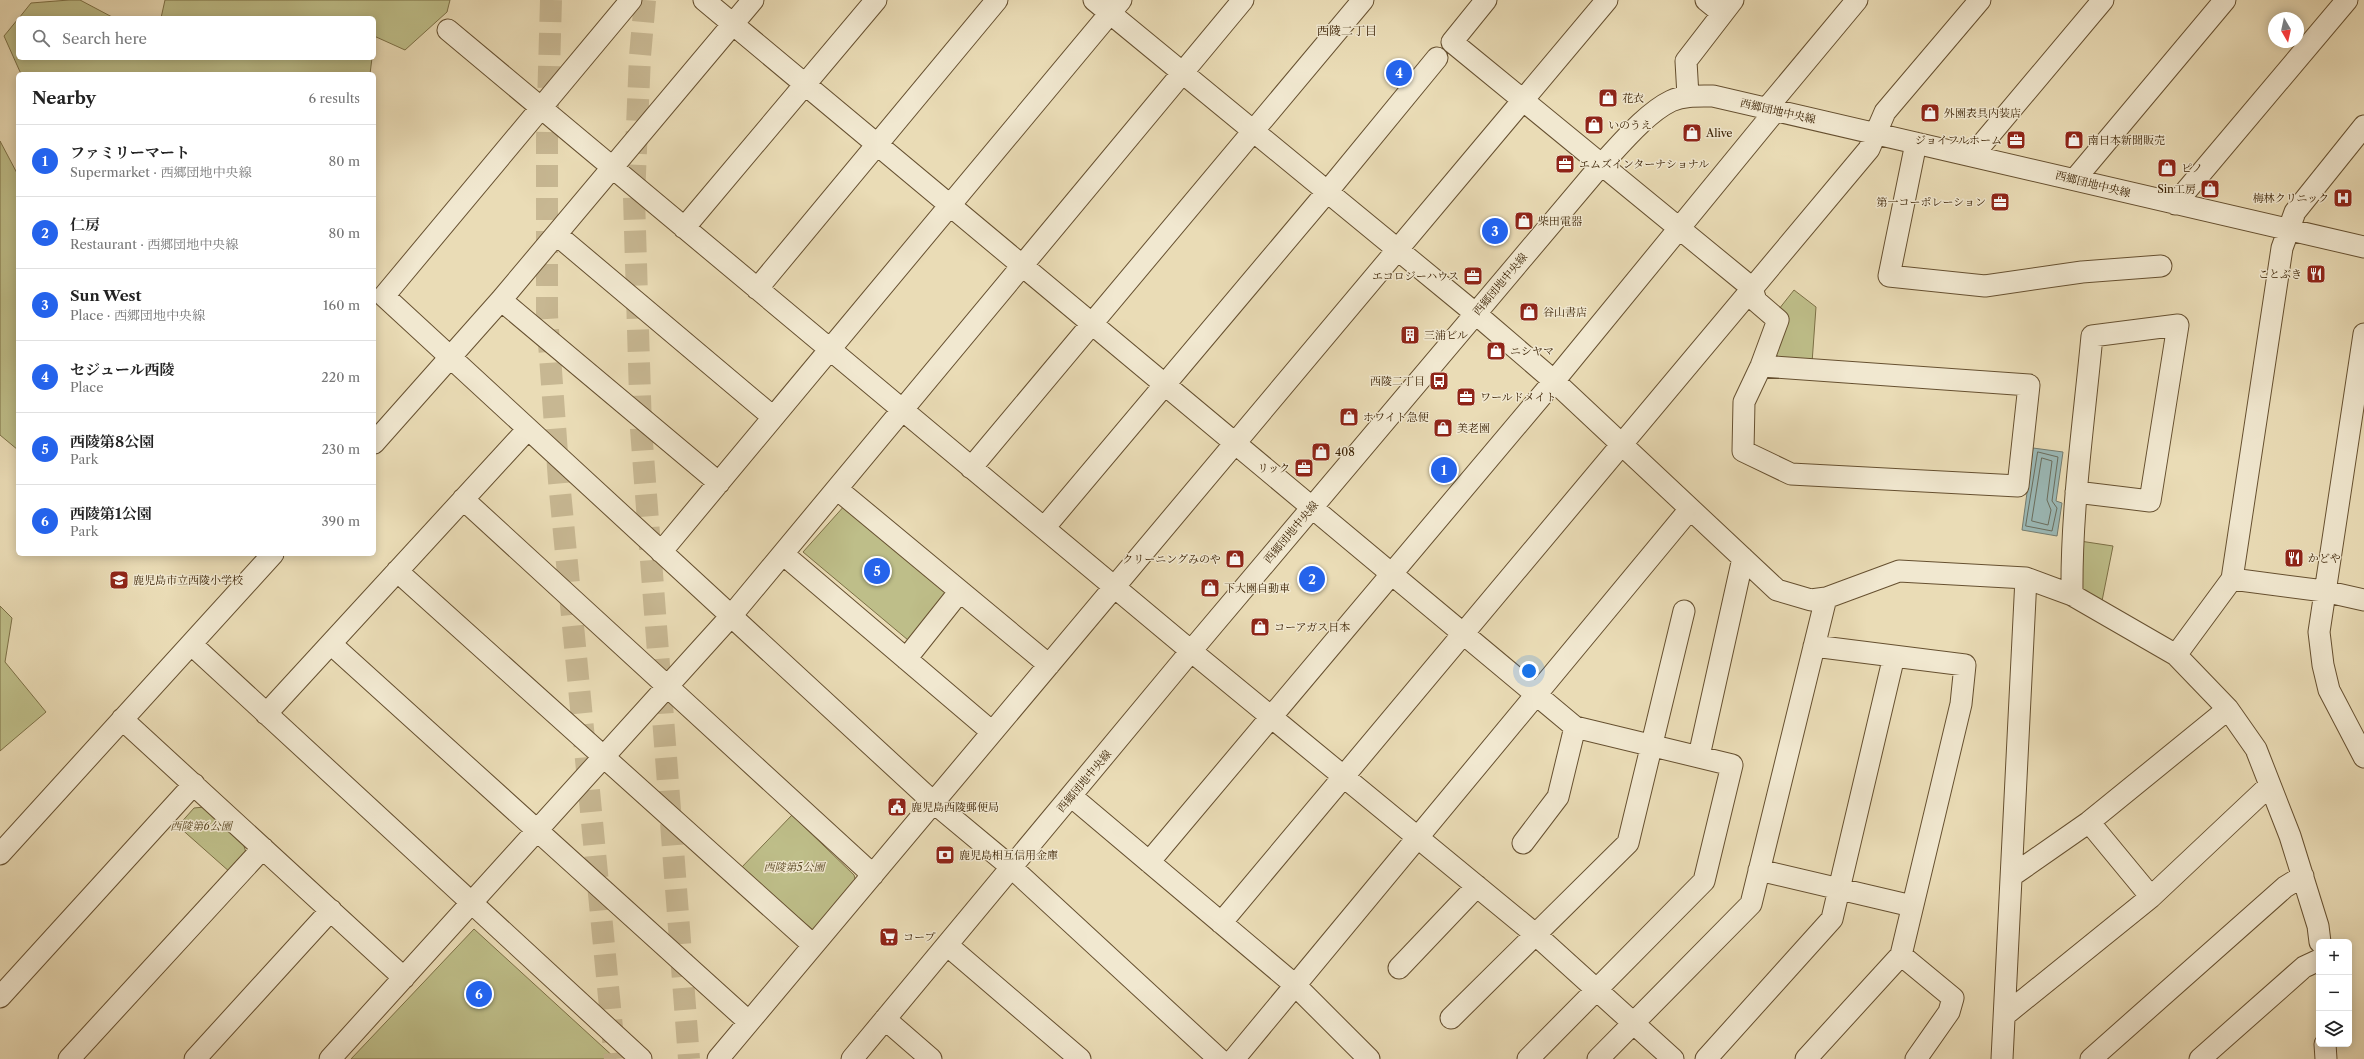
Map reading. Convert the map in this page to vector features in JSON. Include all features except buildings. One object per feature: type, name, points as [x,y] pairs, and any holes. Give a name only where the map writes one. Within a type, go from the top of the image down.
[{"type":"street","points":[[631,0],[384,296],[933,802],[1012,868],[1219,1059]]},
{"type":"street","points":[[704,0],[1575,727],[1652,744],[1732,765],[1704,881],[1528,1059]]},
{"type":"street","points":[[376,441],[451,359],[614,168],[753,0]]},
{"type":"street","points":[[684,228],[876,0]]},
{"type":"street","points":[[757,289],[997,0]]},
{"type":"street","points":[[1094,0],[1115,6],[1183,73],[1476,314],[1554,381],[1777,590],[1811,600],[1826,598],[1899,571],[2026,578],[2072,595],[2176,655],[2228,709],[2256,749],[2303,876],[2318,926],[2320,939]]},
{"type":"street","points":[[330,1059],[731,616],[1244,0]]},
{"type":"street","points":[[972,468],[1363,0]]},
{"type":"street","points":[[1486,0],[1452,42],[1524,100],[1601,166],[1752,288],[1756,301],[1778,320],[1761,366],[1744,402],[1743,451],[1791,474],[2018,486],[2029,385],[1761,366]]},
{"type":"street","points":[[718,1059],[1607,0]]},
{"type":"street","points":[[1688,96],[1686,61],[1727,7],[1706,0]]},
{"type":"street","points":[[1149,862],[1680,229],[1771,109],[1857,0]]},
{"type":"street","points":[[1221,923],[1870,149],[1885,112],[1980,0]]},
{"type":"street","points":[[1972,156],[2103,0]]},
{"type":"street","points":[[2075,179],[2225,0]]},
{"type":"street","points":[[2176,204],[2347,0]]},
{"type":"street","points":[[661,552],[1115,6]]},
{"type":"street","points":[[448,30],[1270,717],[1535,934],[1673,1059]]},
{"type":"street","points":[[1044,528],[1327,192],[1437,58]]},
{"type":"street","name":"西郷団地中央線","points":[[852,1059],[1191,651],[1601,166],[1640,125],[1671,101],[1688,96],[1713,96],[2075,179],[2176,204],[2288,228],[2364,247]]},
{"type":"street","points":[[2176,655],[2232,579],[2282,248],[2288,228],[2295,212],[2364,126]]},
{"type":"street","points":[[1916,143],[1889,276],[1985,286],[2082,272],[2161,266]]},
{"type":"street","points":[[557,235],[773,417]]},
{"type":"street","points":[[501,300],[719,482]]},
{"type":"street","points":[[2072,595],[2072,551],[2076,492],[2092,336],[2178,325],[2150,500],[2076,492]]},
{"type":"street","points":[[2364,334],[2362,363],[2324,591],[2319,632],[2323,665],[2329,690],[2364,757]]},
{"type":"street","points":[[266,714],[528,429]]},
{"type":"street","points":[[837,489],[1049,664]]},
{"type":"street","points":[[463,499],[873,875]]},
{"type":"street","points":[[1234,1059],[1690,509]]},
{"type":"street","points":[[783,554],[992,732]]},
{"type":"street","points":[[3,844],[122,719],[271,556]]},
{"type":"street","points":[[1698,756],[1743,558]]},
{"type":"street","points":[[397,572],[813,945]]},
{"type":"street","points":[[2002,1059],[2013,875],[2026,578]]},
{"type":"street","points":[[2232,579],[2324,591],[2364,600]]},
{"type":"street","points":[[906,659],[960,591]]},
{"type":"street","points":[[1598,1059],[1751,904],[1826,598]]},
{"type":"street","points":[[1451,1018],[1628,843],[1684,611]]},
{"type":"street","points":[[190,644],[641,1059]]},
{"type":"street","points":[[331,644],[748,1022]]},
{"type":"street","points":[[1806,1059],[1901,955],[1961,704],[1965,665],[1814,646]]},
{"type":"street","points":[[1706,1059],[1832,919],[1894,656]]},
{"type":"street","points":[[2013,875],[2089,822],[2228,709]]},
{"type":"street","points":[[122,719],[404,978]]},
{"type":"street","points":[[1523,843],[1558,797],[1575,727]]},
{"type":"street","points":[[0,997],[194,784]]},
{"type":"street","points":[[2005,1015],[2151,897],[2270,785]]},
{"type":"street","points":[[1071,796],[1295,985],[1368,1059]]},
{"type":"street","points":[[2089,822],[2151,897]]},
{"type":"street","points":[[69,1059],[263,848]]},
{"type":"street","points":[[1759,870],[1912,906]]},
{"type":"street","points":[[2091,1059],[2286,887],[2303,876]]},
{"type":"street","points":[[1399,968],[1477,886]]},
{"type":"street","points":[[195,1059],[331,910]]},
{"type":"street","points":[[947,945],[1080,1059]]},
{"type":"street","points":[[1901,955],[1953,998],[1949,1012],[1916,1059]]},
{"type":"street","points":[[2200,1059],[2304,967],[2316,961]]},
{"type":"street","points":[[885,1019],[931,1059]]},
{"type":"street","points":[[2325,1047],[2326,1059]]},
{"type":"green space","points":[[80,0],[110,16],[21,16],[31,3]]},
{"type":"green space","points":[[165,0],[450,0],[447,12],[405,50],[376,37],[376,16],[161,16]]},
{"type":"green space","points":[[16,21],[16,60],[372,60],[370,72],[20,72],[4,36]]},
{"type":"green space","points":[[0,141],[16,171],[16,448],[0,435]]},
{"type":"green space","points":[[1794,290],[1816,307],[1812,363],[1781,361],[1774,351],[1789,318],[1779,309]]},
{"type":"green space","points":[[846,504],[950,590],[908,640],[803,552]]},
{"type":"green space","points":[[2080,541],[2113,546],[2102,601],[2084,593],[2080,586]]},
{"type":"green space","points":[[0,606],[12,618],[5,662],[46,712],[0,751]]},
{"type":"green space","name":"西陵第6公園","points":[[204,807],[244,846],[247,856],[231,873],[178,826],[194,808]]},
{"type":"green space","name":"西陵第5公園","points":[[792,815],[854,875],[856,882],[813,930],[741,868]]},
{"type":"green space","points":[[474,929],[616,1059],[351,1059]]},
{"type":"water","points":[[2033,448],[2063,452],[2056,501],[2062,503],[2057,536],[2022,530]]},
{"type":"tunnel","points":[[551,0],[547,140],[547,315],[559,481],[615,1059]]},
{"type":"tunnel","points":[[645,0],[640,56],[634,197],[641,429],[689,1059]]},
{"type":"place","name":"セジュール西陵","points":[[1399,73]]},
{"type":"place","name":"花衣","points":[[1608,98]]},
{"type":"place","name":"外園表具内装店","points":[[1930,113]]},
{"type":"place","name":"いのうえ","points":[[1594,125]]},
{"type":"place","name":"Alive","points":[[1692,133]]},
{"type":"place","name":"ジョイフルホーム","points":[[2016,140]]},
{"type":"place","name":"南日本新聞販売","points":[[2074,140]]},
{"type":"place","name":"エムズインターナショナル","points":[[1565,164]]},
{"type":"place","name":"ピノ","points":[[2167,168]]},
{"type":"place","name":"Sin工房","points":[[2210,189]]},
{"type":"place","name":"梅林クリニック","points":[[2343,198]]},
{"type":"place","name":"第一コーポレーション","points":[[2000,202]]},
{"type":"place","name":"柴田電器","points":[[1524,221]]},
{"type":"place","name":"Sun West","points":[[1495,231]]},
{"type":"place","name":"ことぶき","points":[[2316,274]]},
{"type":"place","name":"エコロジーハウス","points":[[1473,276]]},
{"type":"place","name":"谷山書店","points":[[1529,312]]},
{"type":"place","name":"三浦ビル","points":[[1410,335]]},
{"type":"place","name":"ニシヤマ","points":[[1496,351]]},
{"type":"place","name":"西陵二丁目","points":[[1439,381]]},
{"type":"place","name":"ワールドメイト","points":[[1466,397]]},
{"type":"place","name":"ホワイト急便","points":[[1349,417]]},
{"type":"place","name":"美老園","points":[[1443,428]]},
{"type":"place","name":"408","points":[[1321,452]]},
{"type":"place","name":"リック","points":[[1304,468]]},
{"type":"place","name":"ファミリーマート","points":[[1444,470]]},
{"type":"place","name":"かどや","points":[[2294,558]]},
{"type":"place","name":"クリーニングみのや","points":[[1235,559]]},
{"type":"place","name":"西陵第8公園","points":[[877,571]]},
{"type":"place","name":"仁房","points":[[1312,579]]},
{"type":"place","name":"鹿児島市立西陵小学校","points":[[119,580]]},
{"type":"place","name":"下大園自動車","points":[[1210,588]]},
{"type":"place","name":"コーアガス日本","points":[[1260,627]]},
{"type":"place","name":"鹿児島西陵郵便局","points":[[897,807]]},
{"type":"place","name":"鹿児島相互信用金庫","points":[[945,855]]},
{"type":"place","name":"コープ","points":[[889,937]]},
{"type":"place","name":"西陵第1公園","points":[[479,994]]},
{"type":"district","name":"西陵二丁目","points":[[1347,30]]}]
